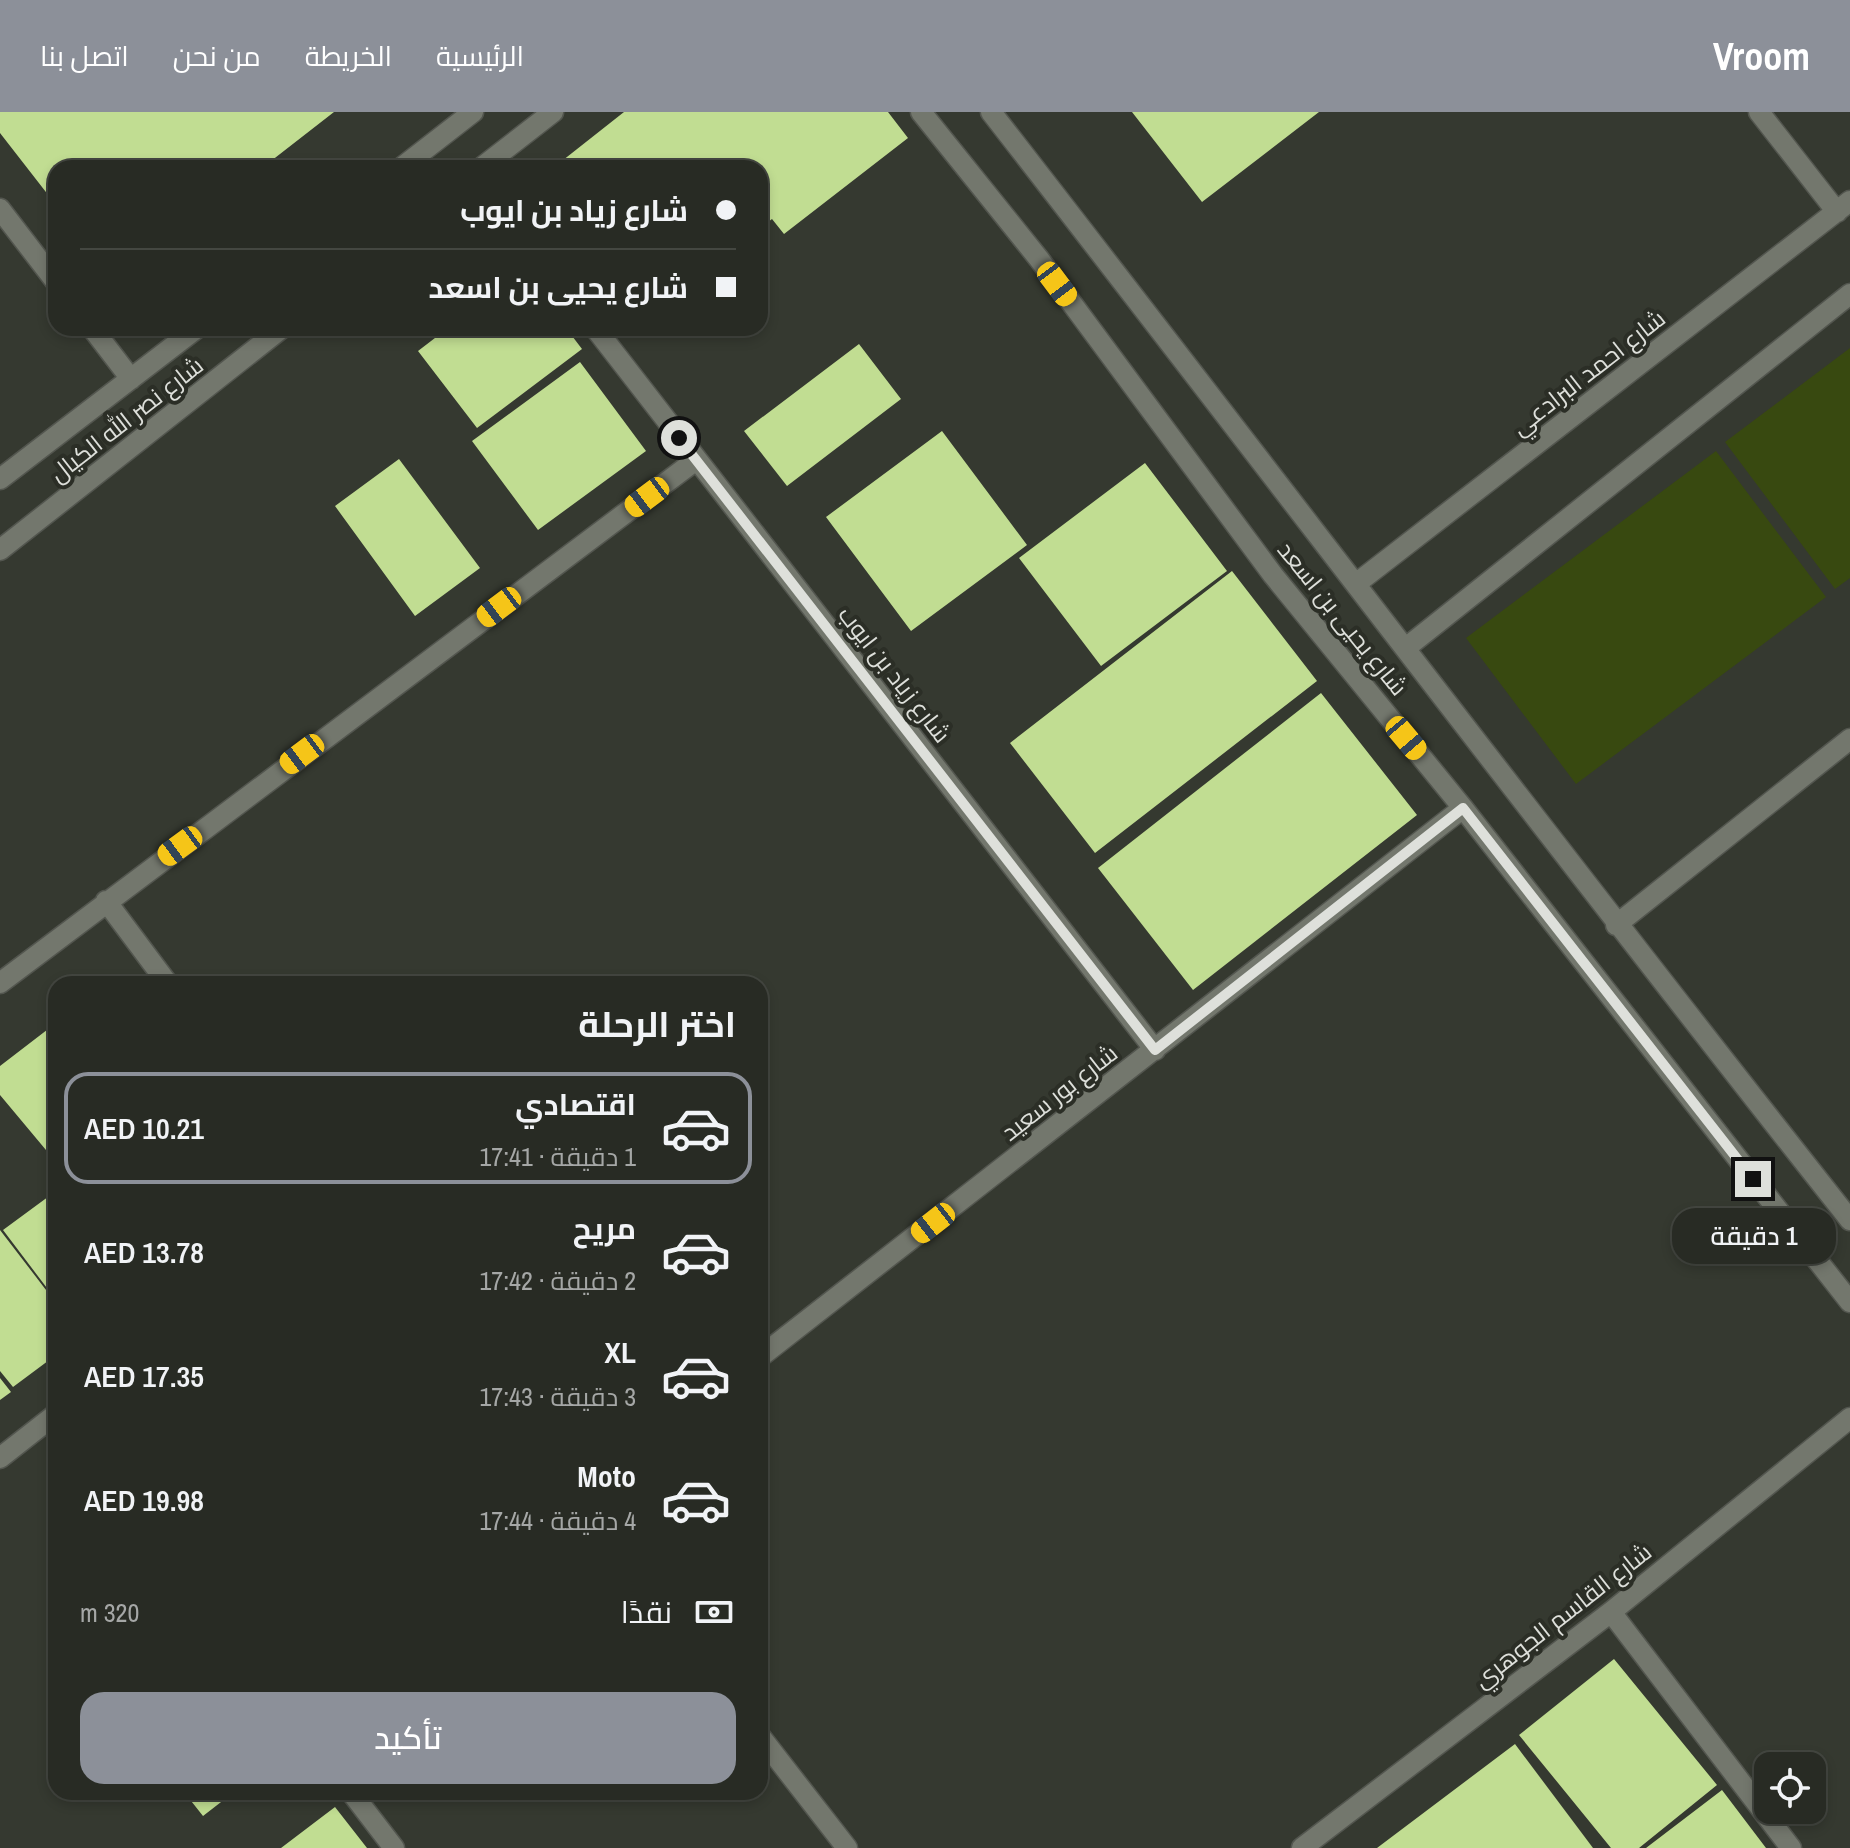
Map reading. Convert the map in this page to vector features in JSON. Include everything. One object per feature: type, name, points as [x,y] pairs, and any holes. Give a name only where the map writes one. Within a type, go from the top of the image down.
[{"type":"street","points":[[411,160],[473,112]]},
{"type":"street","points":[[491,160],[553,112]]},
{"type":"street","name":"شارع يحيى بن اسعد","points":[[921,112],[1039,259],[1273,575],[1463,808],[1850,1302]]},
{"type":"street","name":"شارع يحيى بن اسعد","points":[[991,112],[1407,647],[1616,925],[1850,1220]]},
{"type":"street","points":[[1759,112],[1844,206]]},
{"type":"street","name":"شارع احمد البرادعي","points":[[1357,583],[1844,206]]},
{"type":"street","points":[[0,209],[48,272]]},
{"type":"street","points":[[1407,647],[1850,294]]},
{"type":"street","points":[[98,336],[131,379]]},
{"type":"street","name":"شارع نصر الله الكيال","points":[[0,479],[187,336]]},
{"type":"street","name":"شارع نصر الله الكيال","points":[[0,550],[272,336]]},
{"type":"street","name":"شارع زياد بن ايوب","points":[[601,336],[1155,1050]]},
{"type":"street","points":[[0,983],[696,460]]},
{"type":"street","points":[[1616,925],[1850,739]]},
{"type":"street","name":"شارع بور سعيد","points":[[768,1351],[1463,808]]},
{"type":"street","points":[[106,901],[162,976]]},
{"type":"street","name":"شارع القاسم الجوهري","points":[[1302,1848],[1611,1612],[1850,1418]]},
{"type":"street","points":[[0,1458],[48,1420]]},
{"type":"street","points":[[1611,1612],[1791,1848]]},
{"type":"street","points":[[768,1746],[847,1848]]},
{"type":"street","points":[[357,1800],[394,1848]]},
{"type":"green space","points":[[1850,348],[1850,578],[1835,589],[1725,442]]},
{"type":"green space","points":[[1716,451],[1826,597],[1576,784],[1466,638]]},
{"type":"building","points":[[0,112],[334,112],[272,160],[48,160],[48,195],[0,133]]},
{"type":"building","points":[[624,112],[888,112],[908,138],[784,234],[772,219],[768,222],[768,160],[563,160]]},
{"type":"building","points":[[1132,112],[1319,112],[1202,202]]},
{"type":"building","points":[[438,336],[572,336],[582,349],[477,428],[418,351]]},
{"type":"building","points":[[859,344],[901,399],[787,486],[744,431]]},
{"type":"building","points":[[580,362],[646,451],[538,530],[472,441]]},
{"type":"building","points":[[942,431],[1027,545],[911,631],[826,517]]},
{"type":"building","points":[[399,459],[480,568],[415,616],[335,506]]},
{"type":"building","points":[[1145,463],[1227,571],[1101,666],[1019,558]]},
{"type":"building","points":[[1232,571],[1317,681],[1095,853],[1010,743]]},
{"type":"building","points":[[1321,693],[1417,815],[1193,990],[1098,868]]},
{"type":"building","points":[[48,1029],[48,1152],[0,1095],[0,1066]]},
{"type":"building","points":[[48,1197],[48,1289],[3,1230]]},
{"type":"building","points":[[0,1230],[48,1293],[48,1361],[13,1387],[0,1371]]},
{"type":"building","points":[[0,1378],[11,1392],[0,1400]]},
{"type":"building","points":[[1614,1659],[1717,1785],[1639,1848],[1611,1848],[1519,1735]]},
{"type":"building","points":[[1515,1744],[1593,1848],[1377,1848]]},
{"type":"building","points":[[1722,1790],[1766,1848],[1646,1848]]},
{"type":"building","points":[[190,1800],[224,1800],[203,1816]]},
{"type":"building","points":[[335,1807],[367,1848],[281,1848]]},
{"type":"route","points":[[679,438],[1155,1050],[1463,808],[1753,1179]]}]
